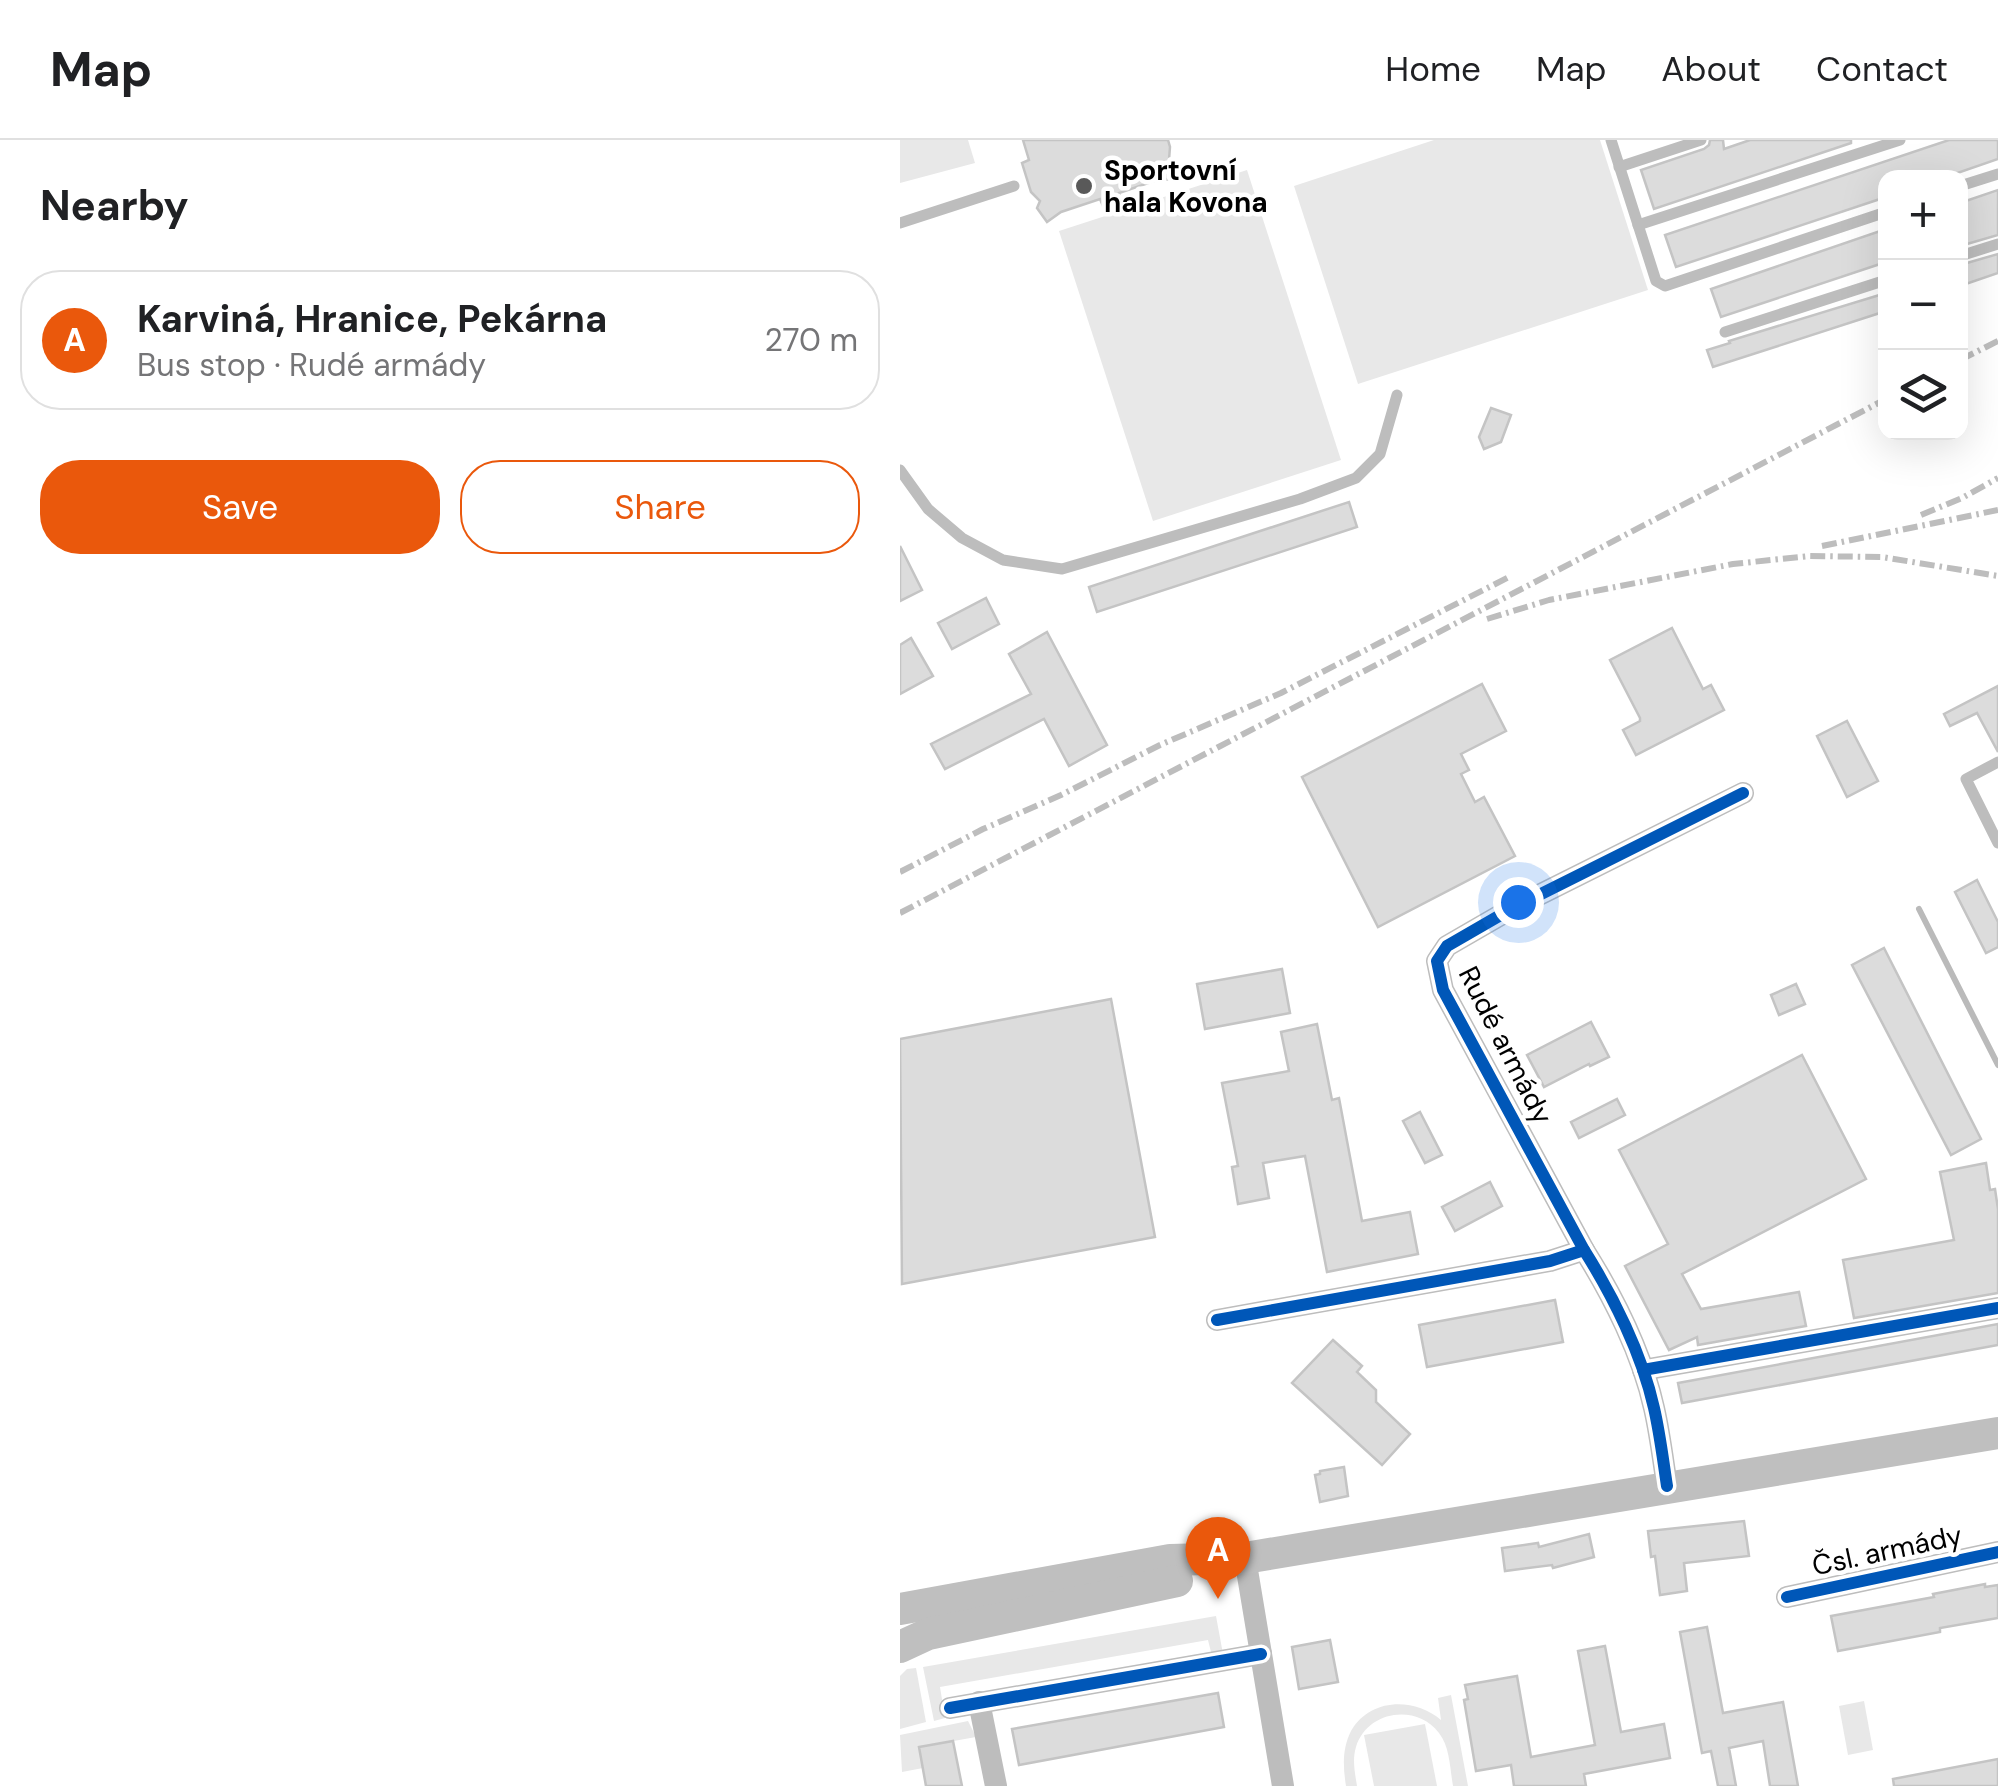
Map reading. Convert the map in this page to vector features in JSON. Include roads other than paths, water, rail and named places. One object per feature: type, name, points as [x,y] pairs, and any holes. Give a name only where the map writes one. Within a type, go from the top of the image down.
[{"type":"main road","points":[[900,1609],[1170,1560],[1245,1558],[1998,1433]]},
{"type":"main road","points":[[900,1647],[928,1634],[1179,1580],[1245,1558]]},
{"type":"street","name":"Rudé armády","points":[[1667,1486],[1654,1407],[1643,1370],[1604,1281],[1444,990],[1437,961],[1447,946],[1511,909],[1743,793]]},
{"type":"street","points":[[1216,1320],[1550,1260],[1584,1250]]},
{"type":"street","points":[[1643,1370],[1998,1308]]},
{"type":"street","name":"Čsl. armády","points":[[1787,1597],[1998,1552]]},
{"type":"street","points":[[1245,1558],[1283,1786]]},
{"type":"street","points":[[950,1708],[1260,1654]]},
{"type":"street","points":[[979,1702],[996,1786]]},
{"type":"lane","points":[[1610,140],[1656,281],[1665,286],[1878,215]]},
{"type":"lane","points":[[1619,167],[1701,140]]},
{"type":"lane","points":[[1638,225],[1900,140]]},
{"type":"lane","points":[[1968,183],[1998,174]]},
{"type":"lane","points":[[900,223],[1014,186]]},
{"type":"lane","points":[[1968,253],[1998,244]]},
{"type":"lane","points":[[1725,332],[1878,283]]},
{"type":"lane","points":[[900,470],[928,509],[962,538],[1003,560],[1062,569],[1300,499],[1356,478],[1380,454],[1397,395]]},
{"type":"lane","points":[[1998,762],[1966,779],[1998,843]]},
{"type":"waterway","points":[[1919,909],[1998,1065]]},
{"type":"railway","points":[[1968,356],[1998,341]]},
{"type":"railway","points":[[900,913],[1878,403]]},
{"type":"railway","points":[[1921,515],[1998,478]]},
{"type":"railway","points":[[1822,546],[1998,510]]},
{"type":"railway","points":[[1487,619],[1549,600],[1733,564],[1809,556],[1882,557],[1998,576]]},
{"type":"railway","points":[[900,872],[1160,745],[1281,693],[1511,576]]},
{"type":"place","name":"Sportovní hala Kovona","points":[[1084,186]]},
{"type":"place","name":"Karviná, Hranice, Pekárna","points":[[1218,1599]]}]
